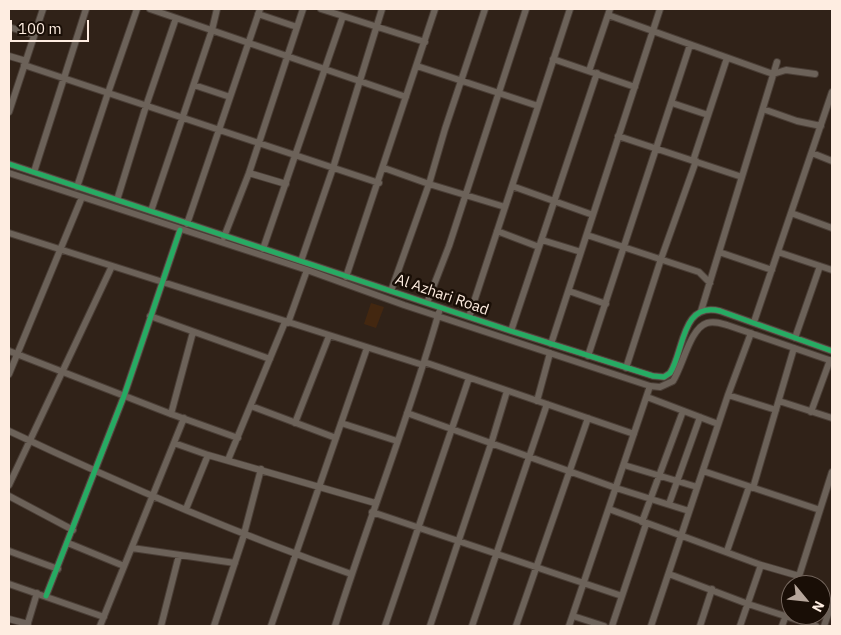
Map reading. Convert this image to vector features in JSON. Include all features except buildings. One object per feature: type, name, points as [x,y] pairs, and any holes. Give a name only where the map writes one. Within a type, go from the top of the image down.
[{"type":"street","points":[[9,112],[43,9]]},
{"type":"street","points":[[34,172],[86,9]]},
{"type":"street","points":[[77,187],[137,9]]},
{"type":"street","points":[[150,9],[406,97]]},
{"type":"street","points":[[152,211],[212,30],[216,9]]},
{"type":"street","points":[[224,236],[249,173],[303,9]]},
{"type":"street","points":[[321,9],[424,42]]},
{"type":"street","points":[[301,262],[333,168],[382,9]]},
{"type":"street","points":[[346,276],[379,183],[436,9]]},
{"type":"street","points":[[391,291],[430,184],[485,9]]},
{"type":"street","points":[[427,302],[449,246],[526,9]]},
{"type":"street","points":[[469,317],[570,9]]},
{"type":"street","points":[[551,344],[660,9]]},
{"type":"street","points":[[187,224],[259,12],[297,27]]},
{"type":"street","points":[[589,71],[609,12],[690,45],[773,74],[786,70],[815,74]]},
{"type":"street","points":[[262,249],[343,16]]},
{"type":"street","points":[[117,200],[176,18]]},
{"type":"street","points":[[9,27],[34,35]]},
{"type":"street","points":[[588,356],[690,45]]},
{"type":"street","points":[[9,56],[64,78],[379,183]]},
{"type":"street","points":[[626,368],[727,58]]},
{"type":"street","points":[[553,59],[635,86]]},
{"type":"street","points":[[777,62],[701,311],[718,310],[832,351]]},
{"type":"street","points":[[417,66],[538,106]]},
{"type":"street","points":[[511,331],[597,74]]},
{"type":"street","points":[[194,85],[230,97]]},
{"type":"street","points":[[754,322],[832,92]]},
{"type":"street","points":[[672,103],[708,115]]},
{"type":"street","points":[[763,109],[797,121],[821,126]]},
{"type":"street","points":[[618,136],[742,177]]},
{"type":"street","points":[[812,153],[832,161]]},
{"type":"street","name":"Al Azhari Road","points":[[9,164],[301,262],[653,376],[667,375],[672,369],[687,326],[701,311]]},
{"type":"street","points":[[384,168],[505,207]]},
{"type":"street","name":"Al Azhari Road","points":[[9,173],[307,270],[378,296],[650,386],[660,387],[674,381],[692,339],[701,326],[706,323],[716,322],[831,360]]},
{"type":"street","points":[[249,173],[286,184]]},
{"type":"street","points":[[512,186],[593,215]]},
{"type":"street","points":[[9,374],[82,198]]},
{"type":"street","points":[[791,213],[832,228]]},
{"type":"street","points":[[46,596],[124,396],[180,230]]},
{"type":"street","points":[[497,231],[581,252]]},
{"type":"street","points":[[9,233],[367,348],[469,378],[634,434]]},
{"type":"street","points":[[587,235],[699,272],[710,284]]},
{"type":"street","points":[[720,252],[772,270]]},
{"type":"street","points":[[778,252],[832,270]]},
{"type":"street","points":[[9,485],[112,266]]},
{"type":"street","points":[[795,338],[820,266]]},
{"type":"street","points":[[228,460],[307,270]]},
{"type":"street","points":[[569,291],[606,304]]},
{"type":"street","points":[[335,626],[375,503],[424,364],[441,308]]},
{"type":"street","points":[[150,316],[270,359]]},
{"type":"street","points":[[171,414],[194,332]]},
{"type":"street","points":[[651,626],[728,394],[751,333]]},
{"type":"street","points":[[295,423],[329,336]]},
{"type":"street","points":[[271,626],[367,348]]},
{"type":"street","points":[[727,551],[751,487],[794,348]]},
{"type":"street","points":[[9,351],[238,438]]},
{"type":"street","points":[[536,401],[550,354]]},
{"type":"street","points":[[811,412],[831,360]]},
{"type":"street","points":[[385,626],[469,378]]},
{"type":"street","points":[[569,626],[650,386]]},
{"type":"street","points":[[430,626],[507,391]]},
{"type":"street","points":[[728,394],[776,410]]},
{"type":"street","points":[[646,397],[718,424]]},
{"type":"street","points":[[778,401],[832,418]]},
{"type":"street","points":[[472,626],[547,404]]},
{"type":"street","points":[[251,406],[336,438]]},
{"type":"street","points":[[612,626],[651,499],[684,411]]},
{"type":"street","points":[[407,413],[616,488],[689,511]]},
{"type":"street","points":[[669,504],[700,417]]},
{"type":"street","points":[[100,626],[184,418]]},
{"type":"street","points":[[516,626],[588,418]]},
{"type":"street","points":[[341,423],[397,441]]},
{"type":"street","points":[[9,431],[153,496],[244,534],[351,574]]},
{"type":"street","points":[[174,443],[208,455],[375,503]]},
{"type":"street","points":[[186,509],[208,455]]},
{"type":"street","points":[[624,465],[697,487]]},
{"type":"street","points":[[214,626],[244,534],[261,469]]},
{"type":"street","points":[[703,471],[820,510]]},
{"type":"street","points":[[609,509],[761,565],[799,576],[832,472]]},
{"type":"street","points":[[9,496],[73,530]]},
{"type":"street","points":[[372,512],[622,596]]},
{"type":"street","points":[[68,543],[124,566]]},
{"type":"street","points":[[132,548],[234,563]]},
{"type":"street","points":[[9,551],[58,569]]},
{"type":"street","points":[[161,626],[179,555]]},
{"type":"street","points":[[740,626],[761,565]]},
{"type":"street","points":[[669,574],[748,604],[781,614]]},
{"type":"street","points":[[9,584],[104,617]]},
{"type":"street","points":[[700,626],[712,589]]},
{"type":"street","points":[[9,619],[28,625],[37,593]]},
{"type":"street","points":[[824,626],[832,603]]},
{"type":"street","points":[[573,616],[604,626]]},
{"type":"shaded area","points":[[371,303],[384,307],[376,328],[364,324]]},
{"type":"cycle path","points":[[9,164],[511,331],[653,376],[664,377],[670,373],[691,321],[698,314],[707,310],[720,311],[832,351]]},
{"type":"cycle path","points":[[46,596],[124,396],[180,230]]}]
